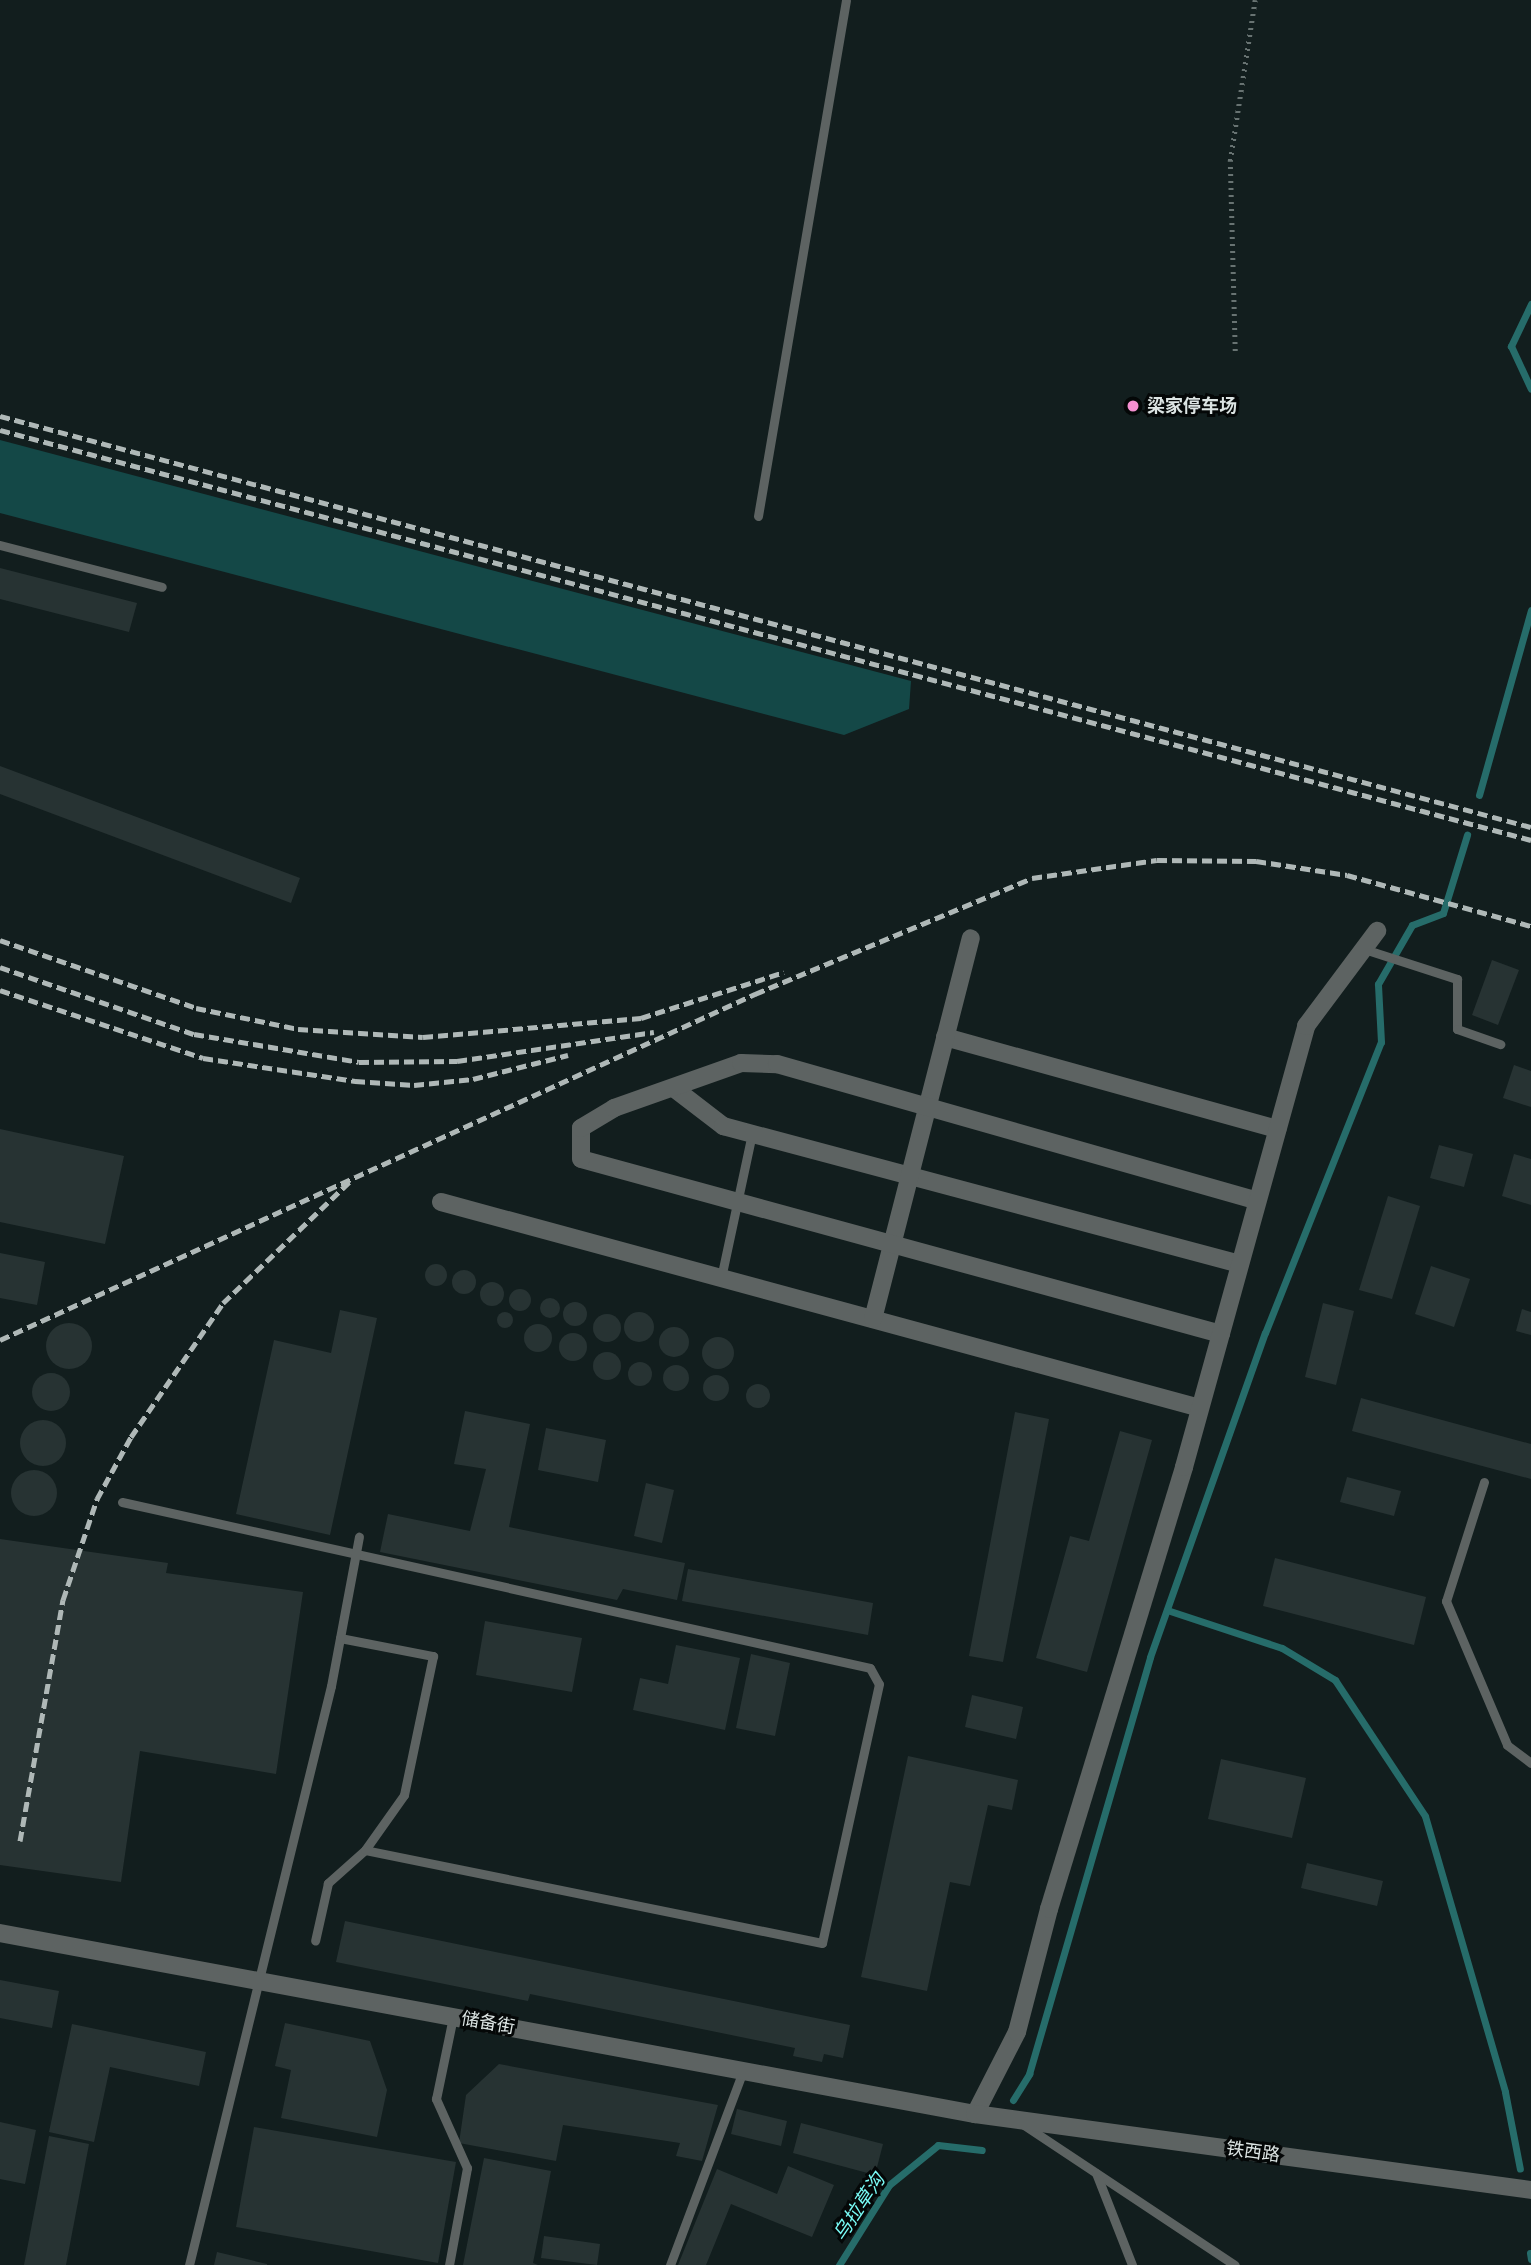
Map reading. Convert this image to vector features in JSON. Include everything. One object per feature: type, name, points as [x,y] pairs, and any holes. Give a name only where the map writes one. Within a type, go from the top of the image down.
[{"type":"street","points":[[975,2114],[1017,2032],[1200,1408],[1306,1026],[1371,951],[1377,932]]},
{"type":"street","points":[[873,1319],[971,938]]},
{"type":"street","points":[[946,1037],[1277,1129]]},
{"type":"street","points":[[1221,1334],[893,1242],[581,1159],[581,1128],[614,1108],[675,1089],[741,1063],[777,1064],[1257,1201]]},
{"type":"street","points":[[675,1089],[723,1126],[1240,1264]]},
{"type":"street","points":[[441,1202],[1200,1408]]},
{"type":"street","name":"储备街","points":[[0,1933],[975,2114]]},
{"type":"street","name":"铁西路","points":[[975,2114],[1531,2190]]},
{"type":"lane","points":[[758,516],[846,0]]},
{"type":"lane","points":[[0,545],[162,587]]},
{"type":"lane","points":[[1371,951],[1457,979],[1457,1029],[1500,1045]]},
{"type":"lane","points":[[721,1278],[752,1134]]},
{"type":"lane","points":[[1484,1482],[1446,1601],[1507,1745],[1531,1763]]},
{"type":"lane","points":[[122,1502],[870,1668],[879,1685],[822,1943],[365,1850]]},
{"type":"lane","points":[[189,2265],[340,1638],[359,1537]]},
{"type":"lane","points":[[315,1941],[327,1883],[365,1850],[404,1795],[433,1656],[340,1638]]},
{"type":"lane","points":[[449,2265],[467,2168],[436,2099],[453,2017]]},
{"type":"lane","points":[[670,2265],[743,2071]]},
{"type":"lane","points":[[1017,2120],[1236,2265]]},
{"type":"lane","points":[[1095,2172],[1132,2265]]},
{"type":"path","points":[[1235,351],[1230,161],[1255,0]]},
{"type":"shaded area","points":[[0,440],[911,681],[909,709],[844,735],[0,513]]},
{"type":"building","points":[[0,568],[137,603],[129,632],[0,599]]},
{"type":"building","points":[[0,766],[300,878],[291,903],[0,794]]},
{"type":"building","points":[[1492,960],[1519,970],[1498,1025],[1472,1015]]},
{"type":"building","points":[[1514,1065],[1531,1071],[1531,1107],[1503,1098]]},
{"type":"building","points":[[0,1129],[124,1156],[105,1244],[0,1222]]},
{"type":"building","points":[[1439,1145],[1473,1154],[1464,1187],[1430,1178]]},
{"type":"building","points":[[1514,1154],[1531,1159],[1531,1205],[1502,1196]]},
{"type":"building","points":[[1388,1196],[1420,1206],[1392,1299],[1359,1290]]},
{"type":"building","points":[[0,1253],[45,1262],[37,1305],[0,1298]]},
{"type":"building","points":[[436,1264],[444,1267],[447,1275],[444,1283],[436,1286],[428,1283],[425,1275],[428,1267]]},
{"type":"building","points":[[1431,1266],[1470,1279],[1454,1327],[1415,1314]]},
{"type":"building","points":[[464,1270],[472,1274],[476,1282],[472,1290],[464,1294],[456,1290],[452,1282],[456,1274]]},
{"type":"building","points":[[492,1282],[501,1285],[504,1294],[501,1303],[492,1306],[483,1303],[480,1294],[483,1285]]},
{"type":"building","points":[[520,1289],[528,1292],[531,1300],[528,1308],[520,1311],[512,1308],[509,1300],[512,1292]]},
{"type":"building","points":[[550,1298],[557,1301],[560,1308],[557,1315],[550,1318],[543,1315],[540,1308],[543,1301]]},
{"type":"building","points":[[575,1302],[584,1305],[587,1314],[584,1323],[575,1326],[566,1323],[563,1314],[566,1305]]},
{"type":"building","points":[[1323,1303],[1354,1311],[1336,1385],[1305,1377]]},
{"type":"building","points":[[1522,1309],[1531,1312],[1531,1335],[1516,1331]]},
{"type":"building","points":[[340,1310],[377,1318],[330,1535],[236,1514],[274,1340],[331,1353]]},
{"type":"building","points":[[505,1312],[511,1314],[511,1326],[505,1328],[499,1326],[497,1320],[499,1314]]},
{"type":"building","points":[[639,1312],[645,1313],[653,1321],[653,1333],[645,1341],[639,1342],[633,1341],[625,1333],[624,1327],[625,1321],[633,1313]]},
{"type":"building","points":[[607,1314],[617,1318],[621,1328],[617,1338],[607,1342],[597,1338],[593,1328],[597,1318]]},
{"type":"building","points":[[69,1323],[85,1330],[92,1346],[85,1362],[69,1369],[53,1362],[46,1346],[53,1330]]},
{"type":"building","points":[[538,1324],[548,1328],[552,1338],[548,1348],[538,1352],[528,1348],[524,1338],[528,1328]]},
{"type":"building","points":[[674,1327],[684,1332],[689,1342],[684,1352],[674,1357],[664,1352],[659,1342],[664,1332]]},
{"type":"building","points":[[573,1333],[583,1337],[587,1347],[583,1357],[573,1361],[563,1357],[559,1347],[563,1337]]},
{"type":"building","points":[[718,1337],[729,1342],[734,1353],[729,1364],[718,1369],[707,1364],[702,1353],[707,1342]]},
{"type":"building","points":[[607,1352],[617,1356],[621,1366],[617,1376],[607,1380],[597,1376],[593,1366],[597,1356]]},
{"type":"building","points":[[640,1362],[651,1369],[652,1374],[645,1385],[640,1386],[629,1379],[628,1374],[635,1363]]},
{"type":"building","points":[[676,1365],[685,1369],[689,1378],[685,1387],[676,1391],[667,1387],[663,1378],[667,1369]]},
{"type":"building","points":[[51,1373],[64,1379],[70,1392],[64,1405],[51,1411],[38,1405],[32,1392],[38,1379]]},
{"type":"building","points":[[716,1375],[725,1379],[729,1388],[725,1397],[716,1401],[707,1397],[703,1388],[707,1379]]},
{"type":"building","points":[[758,1384],[767,1387],[770,1396],[767,1405],[758,1408],[749,1405],[746,1396],[749,1387]]},
{"type":"building","points":[[1361,1398],[1531,1444],[1531,1479],[1352,1431]]},
{"type":"building","points":[[465,1411],[530,1424],[509,1527],[685,1563],[677,1600],[623,1589],[617,1600],[380,1552],[388,1514],[470,1531],[486,1469],[454,1464]]},
{"type":"building","points":[[1015,1412],[1049,1419],[1003,1662],[969,1656]]},
{"type":"building","points":[[43,1420],[59,1427],[66,1443],[59,1459],[43,1466],[27,1459],[20,1443],[27,1427]]},
{"type":"building","points":[[546,1428],[606,1440],[598,1482],[538,1470]]},
{"type":"building","points":[[1120,1431],[1152,1440],[1087,1672],[1036,1658],[1070,1536],[1089,1541]]},
{"type":"building","points":[[34,1470],[50,1477],[57,1493],[50,1509],[34,1516],[18,1509],[11,1493],[18,1477]]},
{"type":"building","points":[[1347,1477],[1401,1491],[1394,1516],[1340,1502]]},
{"type":"building","points":[[646,1483],[674,1490],[662,1543],[634,1536]]},
{"type":"building","points":[[0,1539],[168,1563],[166,1573],[303,1592],[276,1774],[140,1751],[121,1882],[0,1865]]},
{"type":"building","points":[[1275,1558],[1426,1597],[1414,1645],[1263,1606]]},
{"type":"building","points":[[688,1569],[873,1603],[868,1635],[682,1601]]},
{"type":"building","points":[[485,1621],[582,1638],[572,1692],[476,1675]]},
{"type":"building","points":[[676,1645],[740,1658],[725,1730],[633,1710],[640,1678],[668,1684]]},
{"type":"building","points":[[751,1654],[790,1663],[775,1736],[736,1728]]},
{"type":"building","points":[[972,1695],[1023,1707],[1016,1739],[965,1727]]},
{"type":"building","points":[[908,1756],[1018,1780],[1012,1810],[988,1805],[970,1886],[950,1882],[927,1991],[861,1977]]},
{"type":"building","points":[[1221,1759],[1306,1778],[1292,1838],[1208,1819]]},
{"type":"building","points":[[1307,1863],[1383,1881],[1377,1906],[1301,1888]]},
{"type":"building","points":[[345,1921],[850,2025],[843,2058],[824,2054],[822,2062],[793,2056],[795,2048],[530,1994],[528,2001],[336,1962]]},
{"type":"building","points":[[0,1980],[59,1991],[52,2028],[0,2018]]},
{"type":"building","points":[[285,2023],[370,2041],[387,2090],[377,2137],[281,2118],[291,2070],[275,2066]]},
{"type":"building","points":[[72,2024],[206,2052],[199,2086],[110,2067],[94,2142],[49,2132]]},
{"type":"building","points":[[499,2064],[718,2105],[702,2161],[676,2156],[680,2143],[563,2125],[556,2161],[459,2143],[466,2095]]},
{"type":"building","points":[[737,2109],[787,2121],[781,2146],[731,2134]]},
{"type":"building","points":[[0,2122],[36,2130],[25,2184],[0,2179]]},
{"type":"building","points":[[801,2123],[883,2144],[875,2175],[793,2153]]},
{"type":"building","points":[[254,2127],[456,2162],[438,2263],[236,2227]]},
{"type":"building","points":[[49,2136],[89,2144],[66,2265],[24,2265]]},
{"type":"building","points":[[484,2158],[551,2171],[533,2263],[538,2265],[463,2265]]},
{"type":"building","points":[[788,2166],[834,2185],[812,2237],[731,2204],[706,2265],[678,2265],[717,2169],[777,2194]]},
{"type":"building","points":[[544,2236],[600,2244],[597,2265],[541,2258]]},
{"type":"building","points":[[217,2252],[267,2264],[267,2265],[214,2265]]},
{"type":"waterway","points":[[1531,304],[1511,346],[1531,389]]},
{"type":"waterway","points":[[1479,795],[1531,610]]},
{"type":"waterway","points":[[1013,2100],[1029,2074],[1150,1657],[1265,1333],[1381,1042],[1378,984],[1412,925],[1443,913],[1467,835]]},
{"type":"waterway","points":[[1167,1610],[1282,1648],[1335,1680],[1425,1816],[1505,2092],[1520,2169]]},
{"type":"waterway","name":"乌拉草沟","points":[[839,2265],[889,2185],[938,2145],[982,2150]]},
{"type":"waterway","points":[[1530,2253],[1531,2259]]},
{"type":"railway","points":[[0,416],[1531,827]]},
{"type":"railway","points":[[0,430],[1531,840]]},
{"type":"railway","points":[[0,1340],[755,994],[1032,878],[1157,860],[1256,861],[1347,875],[1531,926]]},
{"type":"railway","points":[[0,940],[196,1008],[298,1029],[423,1037],[641,1018],[784,972]]},
{"type":"railway","points":[[0,967],[194,1034],[359,1062],[457,1061],[654,1032]]},
{"type":"railway","points":[[0,990],[203,1058],[355,1081],[414,1085],[473,1079],[568,1055]]},
{"type":"railway","points":[[20,1841],[63,1600],[97,1499],[131,1437],[223,1303],[349,1182]]},
{"type":"place","name":"梁家停车场","points":[[1133,406]]}]
